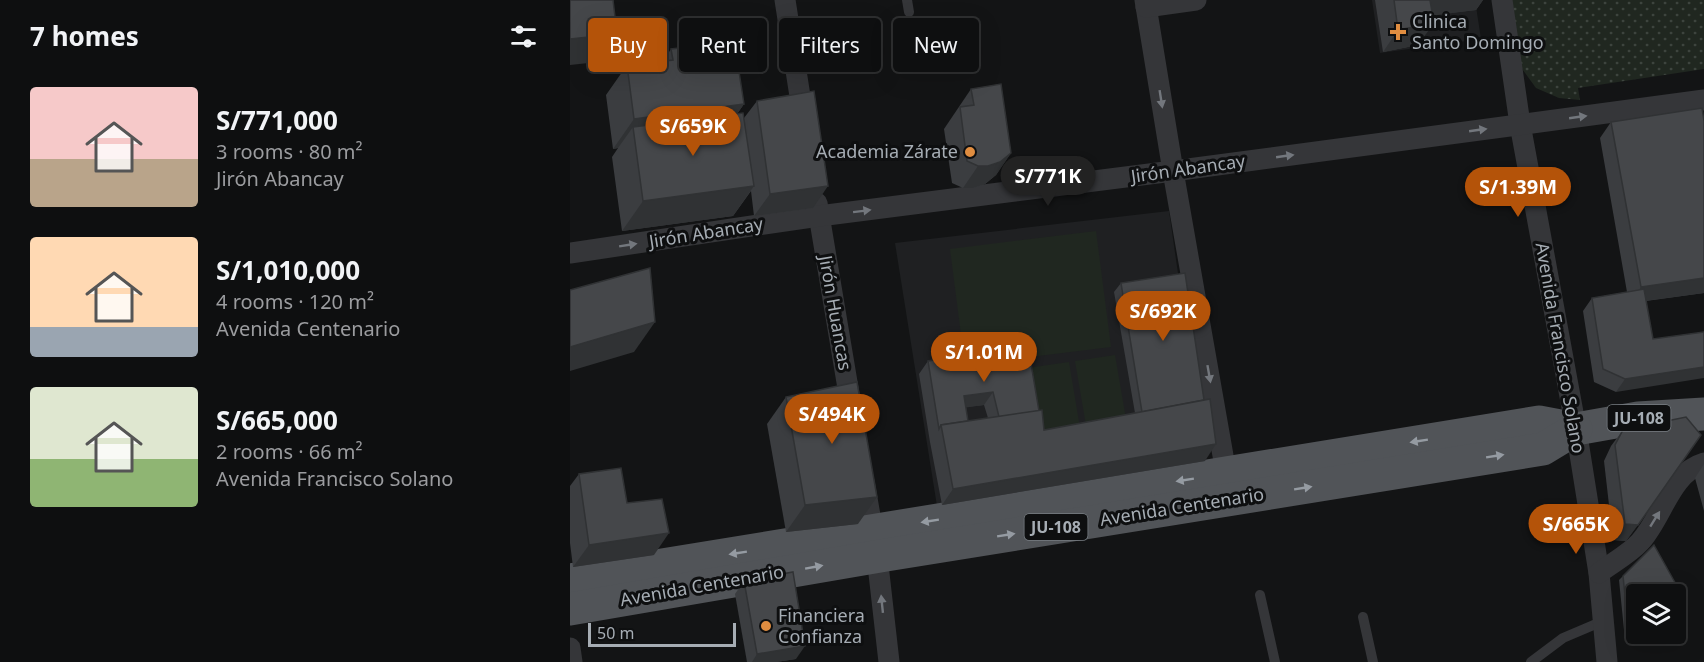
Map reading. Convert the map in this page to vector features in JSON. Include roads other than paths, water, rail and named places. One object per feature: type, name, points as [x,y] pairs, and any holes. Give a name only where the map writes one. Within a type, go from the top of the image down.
[{"type":"main road","name":"Avenida Centenario","points":[[570,580],[875,543],[1229,486],[1539,422],[1576,429],[1638,418],[1704,414]]},
{"type":"main road","name":"Avenida Centenario","points":[[570,609],[875,543]]},
{"type":"street","points":[[785,0],[807,136]]},
{"type":"street","points":[[1196,0],[1146,4],[1229,486]]},
{"type":"street","name":"Avenida Francisco Solano","points":[[1502,0],[1520,124],[1576,429],[1599,573],[1607,662]]},
{"type":"street","name":"Jirón Abancay","points":[[570,253],[819,216],[1704,100]]},
{"type":"street","name":"Jirón Huancas","points":[[814,182],[855,426]]},
{"type":"street","points":[[860,461],[875,543],[889,662]]},
{"type":"street","points":[[1599,573],[1640,542],[1681,477],[1692,467],[1704,463]]},
{"type":"street","points":[[570,648],[572,662]]},
{"type":"lane","points":[[907,0],[909,12]]},
{"type":"lane","points":[[1260,595],[1275,662]]},
{"type":"lane","points":[[1363,617],[1373,662]]},
{"type":"lane","points":[[1531,662],[1563,638],[1603,621]]},
{"type":"place","name":"Clinica Santo Domingo","points":[[1398,32]]},
{"type":"place","name":"Academia Zárate","points":[[970,152]]},
{"type":"place","name":"Financiera Confianza","points":[[766,626]]}]
